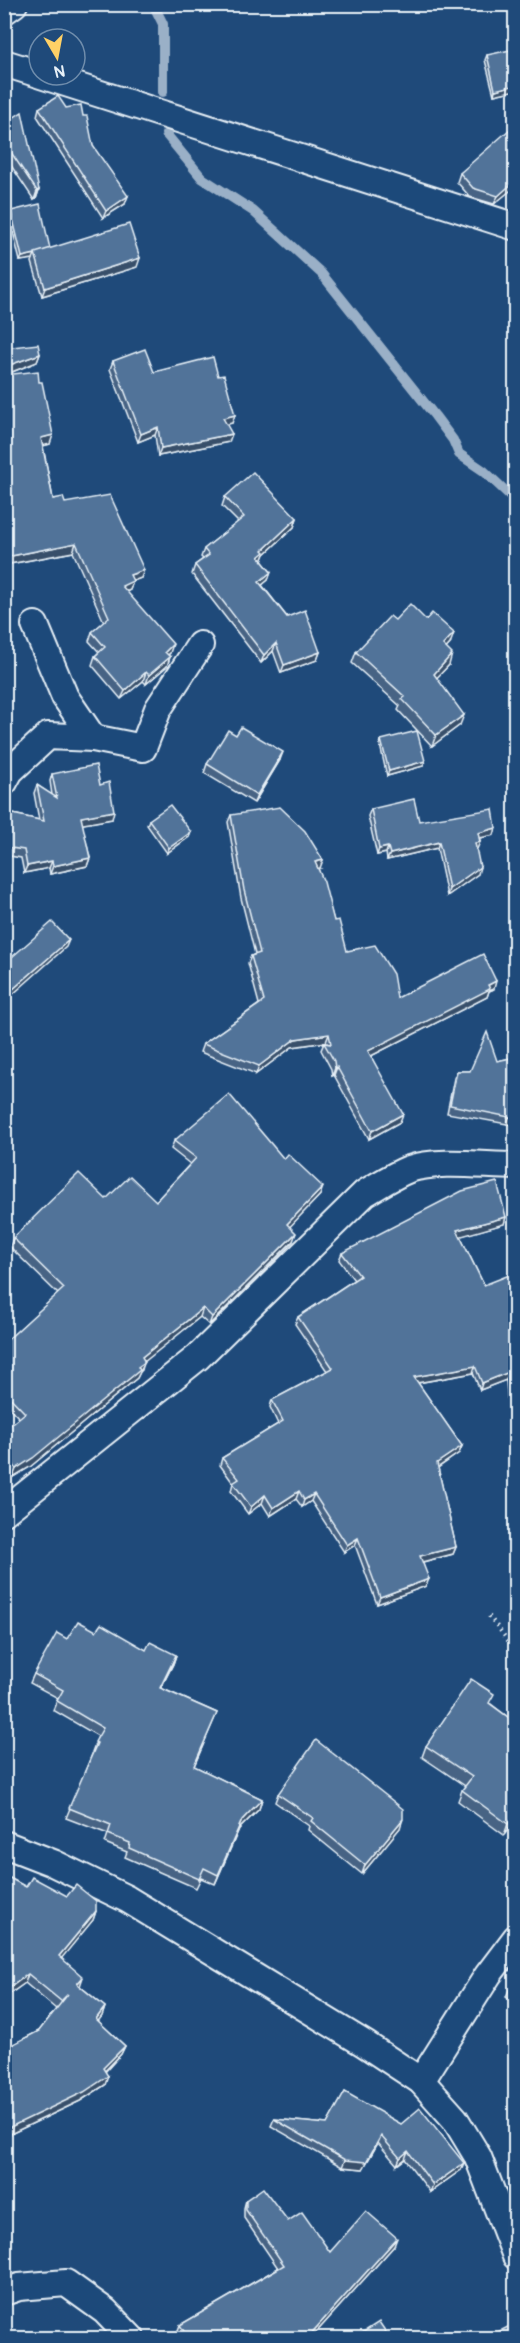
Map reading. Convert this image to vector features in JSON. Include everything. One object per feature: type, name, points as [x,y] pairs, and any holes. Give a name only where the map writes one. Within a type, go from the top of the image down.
[{"type":"street","points":[[4,11],[14,4]]},
{"type":"street","points":[[4,63],[27,71]]},
{"type":"street","points":[[78,87],[516,227]]},
{"type":"street","points":[[35,625],[65,697],[93,738]]},
{"type":"street","points":[[4,782],[10,771],[48,736],[93,738],[143,748],[158,709],[200,645]]},
{"type":"street","points":[[4,1512],[198,1357],[365,1193],[397,1174],[427,1165],[516,1167]]},
{"type":"street","points":[[4,1844],[53,1863],[127,1899],[365,2044],[420,2081],[455,2119],[477,2157],[495,2196],[516,2256]]},
{"type":"street","points":[[420,2081],[488,1975],[516,1938]]},
{"type":"street","points":[[4,2292],[19,2288],[66,2283],[105,2311],[131,2338]]},
{"type":"path","points":[[489,1616],[516,1651]]},
{"type":"building","points":[[515,49],[516,85],[495,90],[487,55]]},
{"type":"building","points":[[58,96],[66,108],[81,105],[83,116],[87,116],[93,146],[128,196],[106,211],[39,108]]},
{"type":"building","points":[[22,112],[39,190],[37,191],[4,142],[4,124]]},
{"type":"building","points":[[510,129],[516,136],[516,180],[498,196],[473,188],[460,173]]},
{"type":"building","points":[[40,204],[50,249],[22,257],[11,211]]},
{"type":"building","points":[[129,224],[140,258],[45,288],[35,253]]},
{"type":"building","points":[[38,344],[40,354],[4,367],[4,348]]},
{"type":"building","points":[[145,349],[154,372],[213,357],[218,376],[224,375],[235,415],[223,418],[232,434],[161,448],[158,427],[141,434],[113,361]]},
{"type":"building","points":[[38,371],[53,435],[41,438],[53,499],[63,497],[65,503],[110,495],[144,570],[130,575],[133,581],[122,586],[173,644],[165,652],[170,657],[149,675],[146,672],[125,691],[95,656],[105,647],[92,632],[109,617],[76,543],[6,557],[4,548],[4,373],[5,375]]},
{"type":"building","points":[[253,472],[297,518],[263,550],[265,552],[259,557],[271,572],[259,582],[287,617],[305,610],[320,652],[284,665],[276,643],[264,655],[195,565],[209,555],[204,549],[244,517],[225,497]]},
{"type":"building","points":[[410,604],[426,620],[432,613],[454,633],[443,645],[452,654],[434,674],[464,715],[436,735],[402,699],[405,697],[356,652],[390,616],[395,620]]},
{"type":"building","points":[[241,727],[283,752],[257,795],[207,764],[228,730],[236,735]]},
{"type":"building","points":[[417,731],[425,761],[389,771],[381,740]]},
{"type":"building","points":[[96,765],[100,785],[109,782],[114,811],[81,817],[90,858],[53,866],[52,861],[27,866],[24,850],[4,847],[4,812],[44,821],[37,785],[57,798],[52,774]]},
{"type":"building","points":[[414,799],[419,821],[493,809],[496,828],[478,833],[480,842],[475,843],[480,867],[449,889],[439,842],[390,854],[388,847],[379,849],[371,809]]},
{"type":"building","points":[[170,805],[191,832],[169,848],[149,820]]},
{"type":"building","points":[[280,807],[305,831],[323,860],[315,862],[324,882],[334,921],[339,920],[347,951],[375,945],[393,974],[397,998],[483,954],[496,981],[488,985],[490,989],[368,1051],[403,1114],[372,1131],[337,1067],[335,1068],[334,1061],[324,1043],[331,1044],[329,1034],[295,1039],[259,1066],[203,1044],[264,1001],[251,956],[260,953],[244,890],[231,815]]},
{"type":"building","points":[[52,922],[69,940],[4,997],[4,964]]},
{"type":"building","points":[[487,1032],[497,1061],[516,1057],[516,1117],[450,1105],[457,1071],[470,1071]]},
{"type":"building","points":[[229,1094],[284,1159],[288,1154],[323,1187],[287,1224],[296,1233],[212,1317],[203,1308],[142,1357],[145,1362],[138,1367],[140,1370],[33,1458],[16,1469],[4,1449],[4,1430],[25,1413],[4,1391],[4,1343],[64,1288],[13,1238],[79,1173],[106,1199],[130,1176],[156,1201],[196,1158],[174,1141]]},
{"type":"building","points":[[497,1182],[506,1217],[457,1230],[484,1285],[512,1274],[516,1282],[516,1400],[510,1400],[509,1372],[482,1383],[475,1366],[414,1377],[462,1446],[437,1463],[456,1547],[420,1556],[429,1579],[380,1597],[358,1538],[347,1545],[314,1494],[304,1500],[299,1491],[273,1508],[265,1495],[251,1507],[233,1483],[239,1479],[222,1458],[283,1421],[272,1400],[333,1368],[298,1317],[360,1276],[342,1253],[462,1191]]},
{"type":"building","points":[[78,1621],[96,1631],[101,1624],[146,1650],[150,1642],[176,1655],[160,1688],[217,1713],[194,1766],[262,1799],[242,1820],[218,1875],[204,1868],[199,1879],[129,1848],[130,1843],[108,1834],[111,1825],[69,1808],[97,1743],[95,1742],[103,1728],[57,1701],[63,1690],[34,1674],[57,1633],[67,1639]]},
{"type":"building","points":[[471,1679],[494,1694],[489,1703],[516,1723],[516,1814],[508,1824],[462,1790],[472,1777],[426,1746]]},
{"type":"building","points":[[316,1740],[403,1809],[403,1819],[365,1865],[311,1821],[313,1818],[278,1794]]},
{"type":"building","points":[[4,1875],[26,1887],[32,1877],[67,1896],[76,1885],[96,1901],[96,1911],[59,1956],[83,1977],[77,1984],[105,2007],[96,2019],[125,2046],[103,2068],[108,2076],[84,2092],[4,2130],[4,2045],[6,2048],[39,2031],[68,1994],[61,2001],[28,1974],[4,1992]]},
{"type":"building","points":[[516,1981],[516,1995],[509,1990]]},
{"type":"building","points":[[345,2092],[401,2124],[420,2108],[464,2163],[433,2185],[408,2151],[400,2158],[381,2136],[366,2162],[345,2160],[274,2119],[327,2124]]},
{"type":"building","points":[[263,2188],[288,2221],[302,2212],[330,2252],[366,2211],[397,2238],[307,2338],[188,2338],[180,2325],[284,2265],[246,2210],[246,2200]]},
{"type":"building","points":[[379,2322],[390,2338],[354,2338]]},
{"type":"building","points":[[516,2323],[516,2338],[486,2338]]},
{"type":"waterway","points":[[153,4],[163,24],[163,92]]},
{"type":"waterway","points":[[166,134],[202,178],[253,211],[321,273],[435,416],[453,440],[459,454],[484,471],[516,501]]}]
